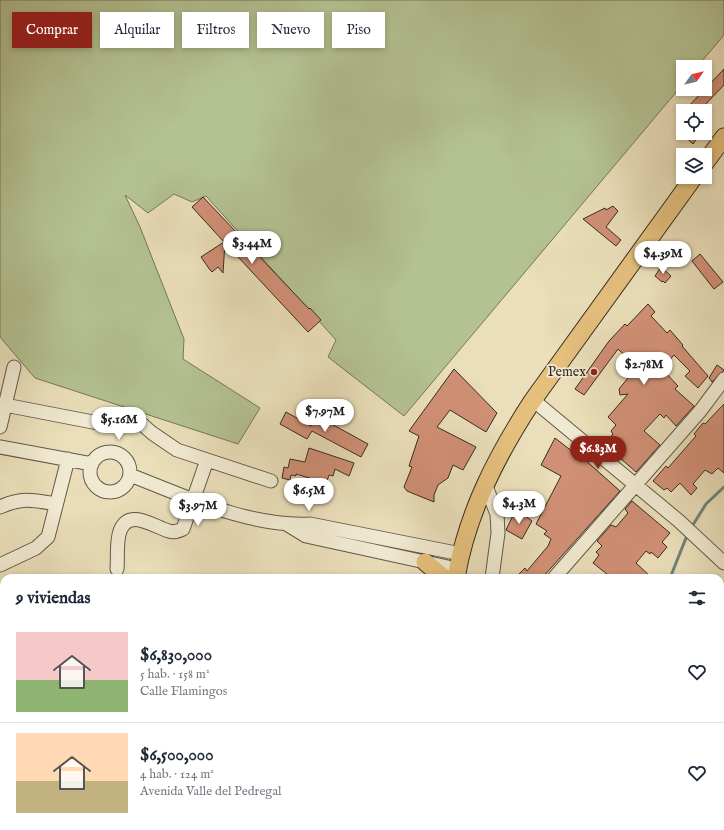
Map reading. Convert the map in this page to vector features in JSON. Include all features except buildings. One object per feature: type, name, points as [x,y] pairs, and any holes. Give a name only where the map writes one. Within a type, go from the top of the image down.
[{"type":"main road","points":[[712,153],[724,137]]},
{"type":"main road","points":[[425,562],[455,570],[485,484],[502,450],[532,400],[689,184]]},
{"type":"street","points":[[0,426],[14,367]]},
{"type":"street","points":[[557,574],[701,410],[724,379]]},
{"type":"street","points":[[532,400],[679,521],[724,563]]},
{"type":"street","points":[[5,406],[98,423]]},
{"type":"street","points":[[134,417],[152,433],[178,450],[271,481]]},
{"type":"street","points":[[0,447],[92,464]]},
{"type":"street","points":[[104,453],[116,453],[125,459],[128,464],[130,475],[129,480],[121,489],[110,492],[105,491],[95,485],[90,475],[92,464],[95,459],[104,453]]},
{"type":"street","points":[[0,565],[36,548],[48,537],[68,459]]},
{"type":"street","points":[[117,569],[119,535],[120,530],[126,523],[135,519],[148,522],[169,531],[176,532],[184,529],[208,460]]},
{"type":"street","points":[[130,475],[242,516],[288,526],[306,536],[357,540],[455,570]]},
{"type":"street","points":[[485,484],[497,514],[498,533],[493,574]]},
{"type":"street","points":[[0,507],[11,502],[29,499],[56,504]]},
{"type":"street","points":[[357,540],[425,562]]},
{"type":"green space","points":[[0,0],[724,0],[724,35],[703,60],[676,60],[676,92],[404,416],[328,357],[336,340],[206,196],[192,202],[174,194],[148,213],[125,195],[140,227],[184,339],[183,359],[260,408],[238,444],[35,378],[0,337]]},
{"type":"waterway","points":[[691,528],[706,504],[724,487]]},
{"type":"waterway","points":[[672,574],[688,533]]},
{"type":"place","name":"Pemex","points":[[594,372]]}]
